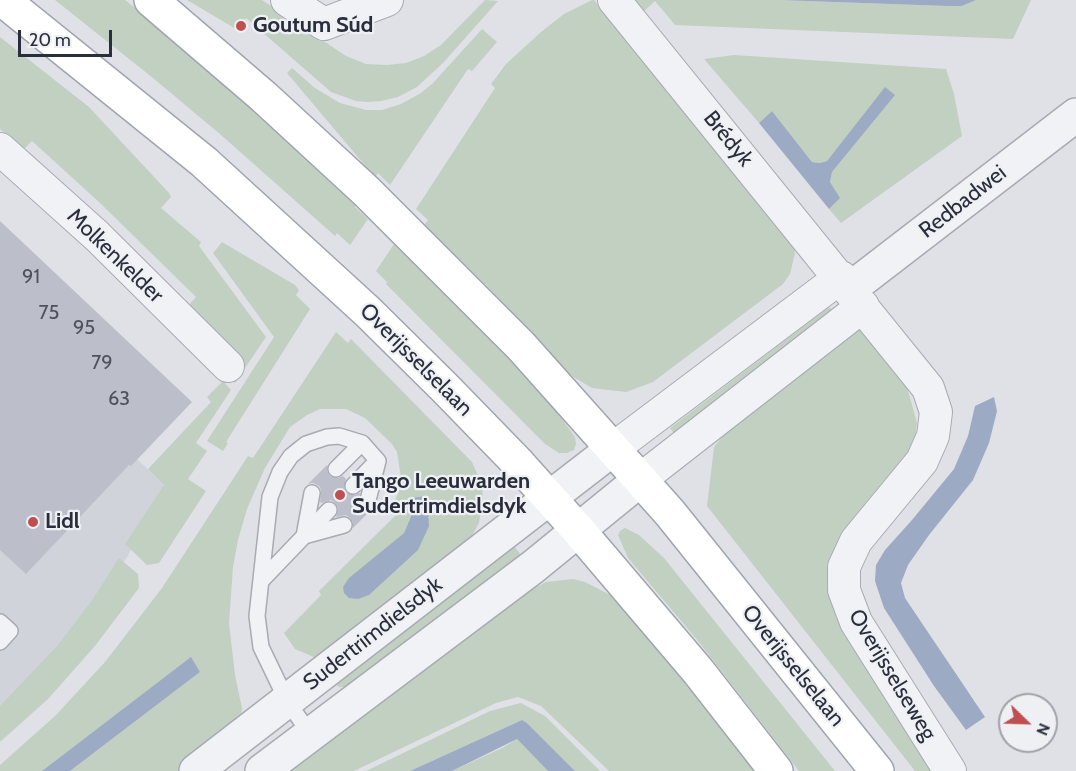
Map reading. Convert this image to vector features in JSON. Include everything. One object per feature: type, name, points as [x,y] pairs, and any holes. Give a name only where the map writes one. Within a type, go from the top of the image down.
[{"type":"main road","name":"Overijsselselaan","points":[[3,0],[204,162],[316,263],[453,396],[579,531],[698,671],[776,771]]},
{"type":"main road","name":"Overijsselselaan","points":[[151,0],[264,97],[366,191],[521,346],[641,479],[877,771]]},
{"type":"street","points":[[287,0],[324,24],[387,0]]},
{"type":"street","name":"Brédyk","points":[[614,0],[852,291]]},
{"type":"street","name":"Redbadwei","points":[[641,479],[852,291],[1076,115]]},
{"type":"street","name":"Molkenkelder","points":[[0,149],[97,236],[228,366]]},
{"type":"street","name":"Redbadwei","points":[[614,448],[852,291]]},
{"type":"street","name":"Overijsselseweg","points":[[852,291],[928,388],[936,412],[933,436],[922,461],[856,541],[844,567],[844,590],[856,622],[950,771]]},
{"type":"street","name":"Sudertrimdielsdyk","points":[[196,771],[614,448]]},
{"type":"street","name":"Sudertrimdielsdyk","points":[[262,771],[579,531],[641,479]]},
{"type":"lane","points":[[311,735],[287,701],[261,647],[257,616],[270,497],[280,472],[291,456],[306,444],[327,437],[339,436],[362,443],[378,461]]},
{"type":"lane","points":[[336,469],[362,443]]},
{"type":"lane","points":[[353,486],[378,461]]},
{"type":"lane","points":[[368,500],[378,461]]},
{"type":"lane","points":[[304,536],[312,493]]},
{"type":"lane","points":[[261,581],[329,510]]},
{"type":"lane","points":[[304,536],[344,525]]},
{"type":"lane","points":[[0,622],[10,631],[0,642]]},
{"type":"shaded area","points":[[0,331],[168,488],[66,659],[0,724]]},
{"type":"green space","points":[[55,0],[125,0],[165,32],[254,109],[356,205],[355,207],[368,219],[350,245],[337,233],[335,236],[221,135]]},
{"type":"green space","points":[[187,0],[262,0],[346,56],[366,64],[387,65],[406,63],[424,56],[441,45],[485,0],[498,1],[443,63],[417,87],[398,97],[367,102],[356,101],[331,92],[246,18],[236,29]]},
{"type":"green space","points":[[592,0],[788,234],[795,253],[790,274],[783,284],[653,382],[626,392],[592,388],[570,375],[488,287],[424,225],[428,220],[416,209],[495,88],[491,84],[506,64],[564,14]]},
{"type":"green space","points":[[628,0],[778,0],[962,6],[976,0],[1031,0],[1013,39],[675,25],[655,1],[640,15]]},
{"type":"green space","points":[[482,29],[497,42],[472,71],[468,69],[390,185],[378,173],[375,177],[287,73],[292,68],[315,88],[340,103],[366,110],[382,110],[401,104],[421,93]]},
{"type":"green space","points":[[0,37],[89,107],[169,193],[171,197],[161,208],[201,242],[199,246],[266,337],[235,383],[229,375],[243,360],[188,306],[196,297],[100,203],[32,141],[23,150],[0,129]]},
{"type":"green space","points":[[734,55],[946,69],[954,94],[962,136],[841,223],[829,209],[839,198],[830,182],[832,172],[894,95],[885,88],[827,161],[812,162],[772,111],[759,123],[704,59]]},
{"type":"green space","points":[[222,242],[295,285],[299,290],[296,295],[310,309],[226,442],[228,443],[223,451],[207,441],[274,337],[213,253]]},
{"type":"green space","points":[[394,244],[470,316],[551,404],[575,437],[574,450],[559,453],[545,444],[386,284],[387,282],[376,271]]},
{"type":"green space","points":[[829,307],[837,314],[677,437],[670,428]]},
{"type":"green space","points":[[857,321],[907,387],[917,423],[915,440],[909,456],[850,526],[835,549],[831,565],[940,771],[915,771],[707,506],[714,447],[745,409]]},
{"type":"green space","points":[[336,332],[348,343],[351,339],[472,462],[481,482],[483,497],[479,523],[465,548],[316,658],[295,649],[284,633],[321,595],[319,591],[399,512],[393,505],[400,488],[401,478],[397,452],[392,444],[365,418],[346,409],[320,409],[307,415],[290,427],[265,468],[247,509],[238,540],[233,567],[229,623],[235,675],[242,708],[241,718],[179,771],[70,771],[200,672],[191,658],[42,771],[0,771],[0,765],[55,716],[105,662],[162,588],[248,456],[253,458]],"holes":[[[412,498],[418,550],[349,579],[404,533],[412,514]]]},
{"type":"green space","points":[[223,381],[231,390],[196,443],[207,451],[188,479],[206,491],[159,563],[147,565],[125,544],[164,485],[148,469],[211,402],[207,397]]},
{"type":"green space","points":[[625,528],[639,535],[664,558],[835,771],[799,771],[698,641],[628,558],[618,535]]},
{"type":"green space","points":[[511,542],[521,555],[347,687],[339,687],[334,683]]},
{"type":"green space","points":[[119,558],[138,574],[139,588],[95,646],[48,699],[0,742],[0,706],[58,645],[93,599]]},
{"type":"green space","points":[[573,579],[585,582],[616,598],[718,721],[756,771],[609,771],[541,706],[518,697],[496,703],[354,771],[291,771],[501,609],[546,582]]},
{"type":"green space","points":[[521,703],[545,716],[600,771],[575,771],[522,720],[410,771],[366,771],[490,711]]},
{"type":"green space","points":[[517,739],[548,771],[452,771],[502,748]]},
{"type":"water","points":[[778,0],[976,0],[962,6],[947,6]]},
{"type":"water","points":[[885,87],[895,95],[832,172],[830,182],[840,198],[829,209],[759,123],[772,111],[812,162],[827,161]]},
{"type":"water","points":[[994,397],[997,411],[989,443],[973,480],[908,565],[901,583],[905,598],[985,717],[966,730],[934,686],[884,608],[875,581],[876,565],[885,550],[954,469],[968,436],[975,406]]},
{"type":"water","points":[[427,496],[429,526],[418,550],[369,595],[358,599],[349,598],[344,593],[343,587],[349,578],[404,533],[412,514],[412,498]]},
{"type":"water","points":[[191,657],[200,672],[70,771],[42,771]]},
{"type":"water","points":[[522,720],[575,771],[548,771],[517,739],[452,771],[410,771]]},
{"type":"building","points":[[0,221],[192,402],[26,574],[0,550]]},
{"type":"building","points":[[327,465],[330,476],[338,478],[343,476],[346,479],[344,488],[347,493],[355,495],[360,493],[359,502],[362,507],[366,510],[374,507],[353,528],[353,522],[346,515],[336,517],[338,508],[335,503],[331,500],[320,502],[319,486],[313,483],[308,484]]},
{"type":"place","name":"Goutum Súd","points":[[241,26]]},
{"type":"place","name":"Tango Leeuwarden Sudertrimdielsdyk","points":[[340,495]]},
{"type":"place","name":"Lidl","points":[[33,522]]}]
